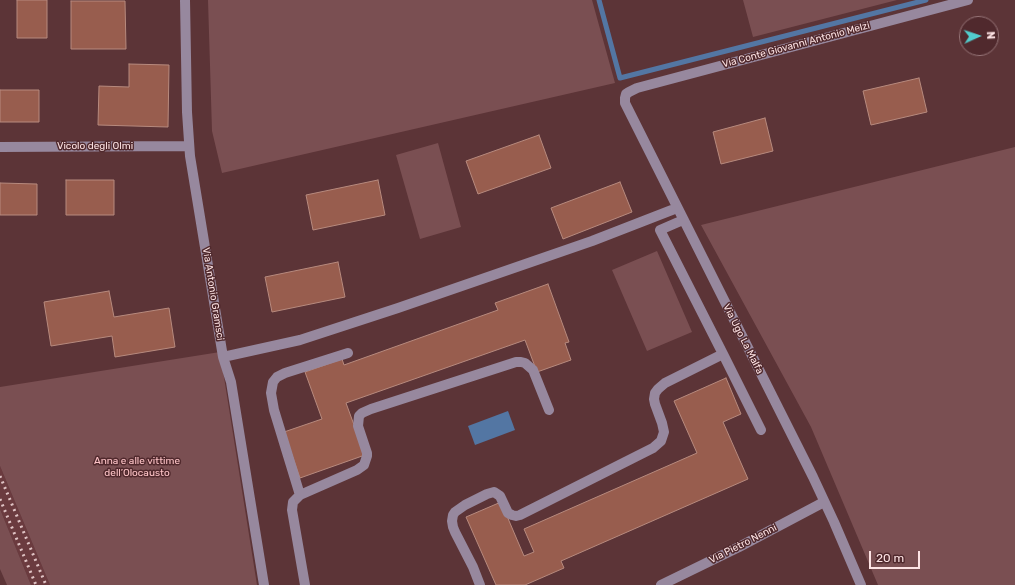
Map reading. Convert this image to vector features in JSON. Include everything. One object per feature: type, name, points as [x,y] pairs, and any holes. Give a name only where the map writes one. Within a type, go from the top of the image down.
[{"type":"street","name":"Via Antonio Gramsci","points":[[185,0],[187,112],[193,176],[223,357],[231,382],[264,585]]},
{"type":"street","name":"Via Conte Giovanni Antonio Melzi","points":[[626,94],[632,89],[968,0]]},
{"type":"street","name":"Via Ugo La Malfa","points":[[626,94],[625,103],[824,502],[861,585]]},
{"type":"street","name":"Vicolo degli Olmi","points":[[0,147],[189,146]]},
{"type":"street","points":[[223,357],[300,340],[398,308],[592,241],[677,208]]},
{"type":"street","points":[[683,220],[660,230],[761,430]]},
{"type":"street","points":[[300,495],[274,410],[271,393],[272,382],[281,375],[348,353]]},
{"type":"street","points":[[480,585],[473,567],[453,527],[452,520],[455,512],[465,505],[494,492],[500,496],[508,513],[516,516],[520,515],[653,448],[661,441],[664,432],[655,404],[655,393],[665,383],[723,354]]},
{"type":"street","points":[[304,585],[292,510],[293,502],[300,495],[361,468],[367,456],[359,431],[358,420],[362,413],[516,362],[525,363],[533,370],[549,410]]},
{"type":"street","name":"Via Pietro Nenni","points":[[661,585],[768,532],[824,502]]},
{"type":"shaded area","points":[[0,466],[50,585],[31,585],[0,509]]},
{"type":"green space","points":[[208,0],[592,0],[615,83],[222,173],[212,131]]},
{"type":"green space","points":[[743,0],[897,0],[753,37]]},
{"type":"green space","points":[[438,143],[461,227],[420,239],[396,155]]},
{"type":"green space","points":[[1015,147],[1015,585],[878,585],[811,427],[701,225]]},
{"type":"green space","points":[[657,251],[692,332],[647,351],[612,270]]},
{"type":"green space","name":"Anna e alle vittime dell’Olocausto","points":[[220,352],[257,585],[50,585],[0,466],[0,387]]},
{"type":"green space","points":[[0,509],[31,585],[7,585],[0,569]]},
{"type":"water","points":[[508,411],[515,430],[475,445],[468,426]]},
{"type":"building","points":[[17,0],[47,0],[47,38],[17,38]]},
{"type":"building","points":[[71,1],[125,1],[126,49],[71,49]]},
{"type":"building","points":[[129,64],[169,65],[168,127],[98,125],[99,86],[129,87]]},
{"type":"building","points":[[919,78],[927,112],[871,125],[863,91]]},
{"type":"building","points":[[0,90],[39,90],[39,122],[0,122]]},
{"type":"building","points":[[765,118],[773,151],[721,164],[713,132]]},
{"type":"building","points":[[539,135],[551,168],[478,194],[466,161]]},
{"type":"building","points":[[66,180],[114,180],[114,215],[66,215]]},
{"type":"building","points":[[378,180],[385,215],[313,230],[306,195]]},
{"type":"building","points":[[620,182],[632,212],[563,239],[551,208]]},
{"type":"building","points":[[0,183],[37,184],[37,215],[0,215]]},
{"type":"building","points":[[338,262],[345,297],[272,312],[265,277]]},
{"type":"building","points":[[548,284],[569,342],[565,343],[571,360],[537,372],[525,340],[346,403],[365,455],[300,478],[284,432],[322,419],[305,372],[342,359],[344,365],[498,310],[495,303]]},
{"type":"building","points":[[109,291],[114,317],[169,308],[175,347],[115,357],[112,336],[51,346],[44,302]]},
{"type":"building","points":[[726,378],[741,414],[723,422],[748,479],[561,561],[564,568],[525,585],[496,585],[466,517],[501,502],[524,556],[534,552],[524,529],[697,453],[674,401]]},
{"type":"waterway","points":[[599,0],[620,78],[926,0]]},
{"type":"railway","points":[[0,476],[46,585]]},
{"type":"railway","points":[[0,499],[36,585]]}]
